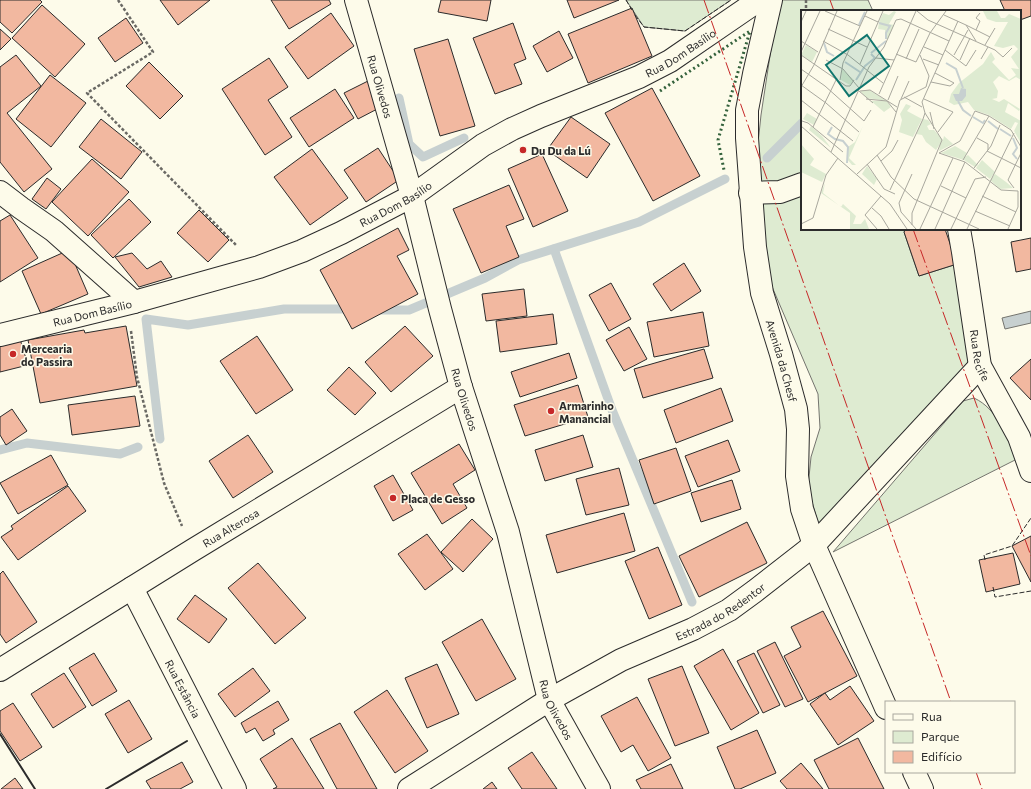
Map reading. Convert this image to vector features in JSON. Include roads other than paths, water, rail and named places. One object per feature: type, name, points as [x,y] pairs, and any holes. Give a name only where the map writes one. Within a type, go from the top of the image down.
[{"type":"street","name":"Rua Olivedos","points":[[356,0],[412,196],[461,387],[508,532],[549,700],[599,789]]},
{"type":"street","name":"Rua Dom Basílio","points":[[0,335],[131,303],[259,267],[302,251],[342,233],[412,196],[483,145],[512,129],[639,77],[670,61],[759,0]]},
{"type":"street","name":"Avenida da Chesf","points":[[771,0],[747,110],[750,193],[755,247],[762,293],[782,354],[794,401],[798,429],[797,476],[802,509],[814,545],[885,706]]},
{"type":"street","points":[[750,193],[780,192],[801,184]]},
{"type":"street","points":[[0,192],[54,231],[131,303]]},
{"type":"street","name":"Rua Recife","points":[[959,230],[980,366],[1025,434],[1031,471]]},
{"type":"street","name":"Estrada do Redentor","points":[[409,789],[549,700],[620,660],[693,630],[729,610],[814,545],[980,366]]},
{"type":"street","name":"Rua Alterosa","points":[[0,670],[193,550],[461,387]]},
{"type":"street","name":"Rua Estância","points":[[132,588],[235,789]]},
{"type":"street","points":[[914,773],[922,789]]},
{"type":"waterway","points":[[399,98],[409,144],[423,157],[464,138]]},
{"type":"waterway","points":[[767,158],[801,124]]},
{"type":"waterway","points":[[378,310],[409,310],[485,278],[518,260],[639,222],[725,179]]},
{"type":"waterway","points":[[554,249],[612,410],[692,602]]},
{"type":"waterway","points":[[160,439],[146,319],[188,325],[284,309],[353,309]]},
{"type":"waterway","points":[[0,450],[27,443],[120,454],[138,447]]},
{"type":"place","name":"Du Du da Lú","points":[[523,150]]},
{"type":"place","name":"Mercearia do Passira","points":[[13,354]]},
{"type":"place","name":"Armarinho Manancial","points":[[551,411]]},
{"type":"place","name":"Placa de Gesso","points":[[393,498]]}]
